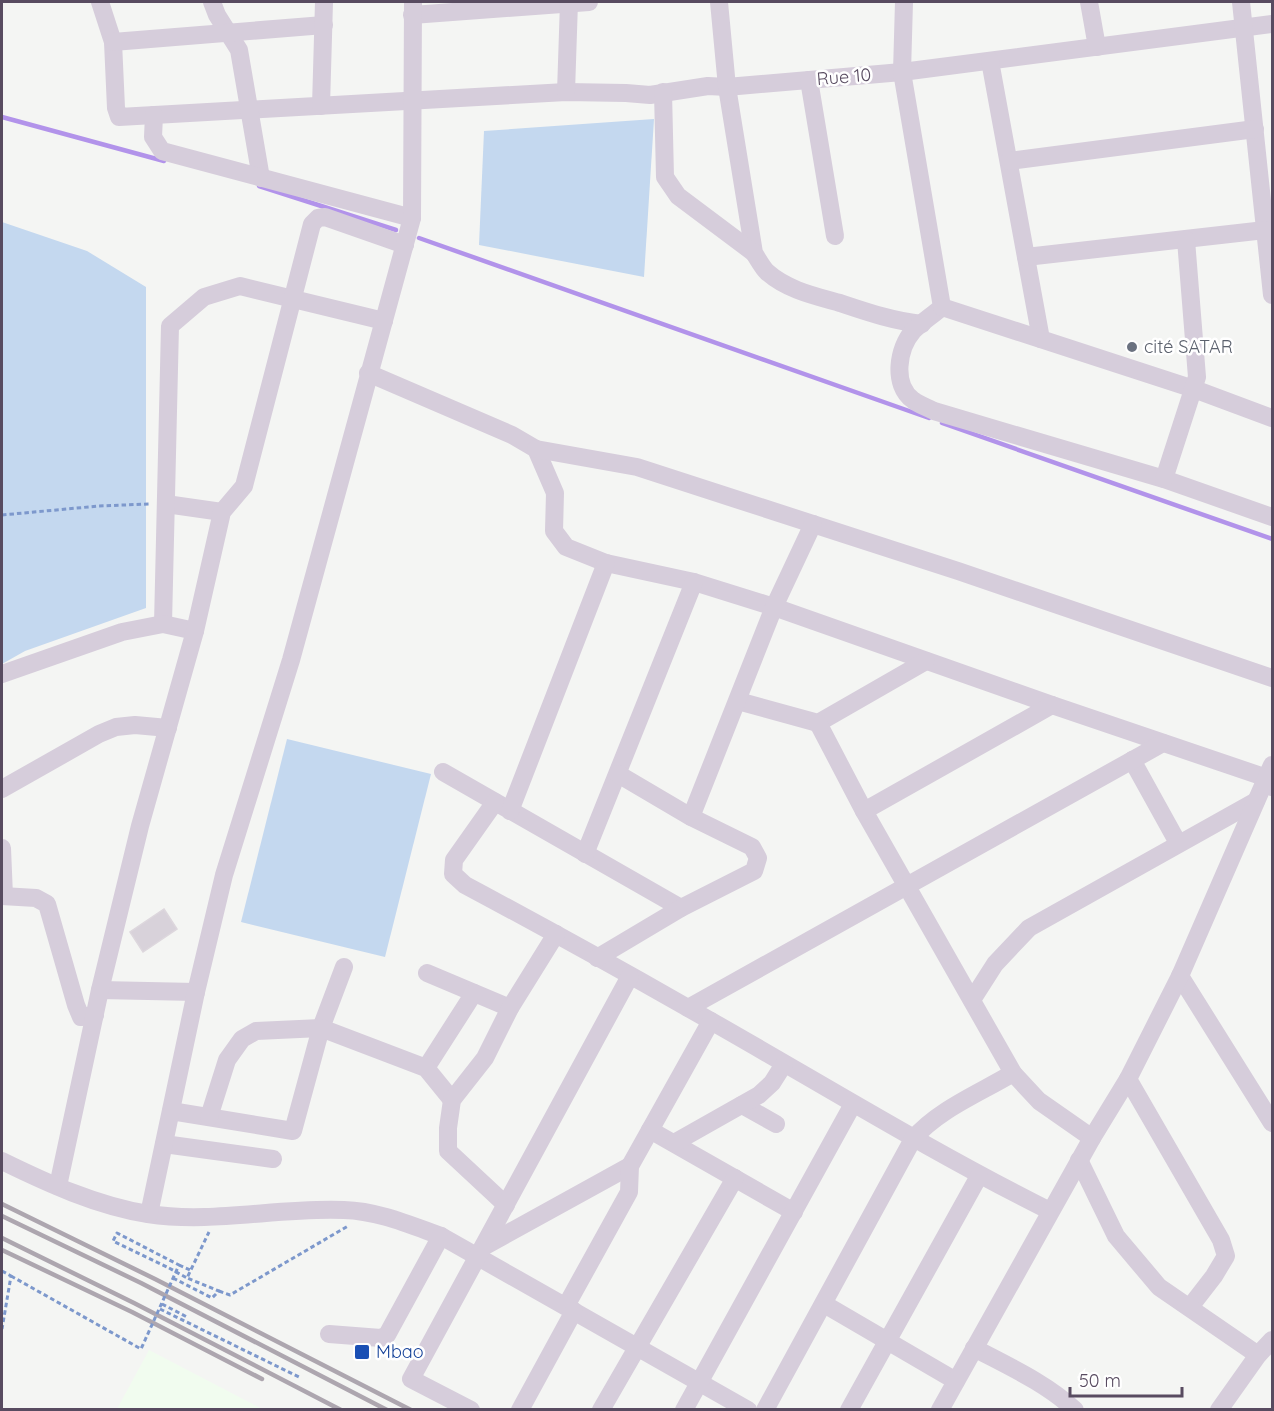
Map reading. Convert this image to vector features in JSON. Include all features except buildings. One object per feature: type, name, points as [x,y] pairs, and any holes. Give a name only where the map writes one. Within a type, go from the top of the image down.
[{"type":"street","points":[[100,2],[114,42],[324,25]]},
{"type":"street","points":[[212,2],[239,50],[261,178]]},
{"type":"street","points":[[321,106],[324,2]]},
{"type":"street","points":[[149,1214],[196,992],[224,876],[291,660],[412,218],[414,101],[412,8],[589,2]]},
{"type":"street","points":[[719,2],[727,87],[754,253]]},
{"type":"street","points":[[904,2],[902,72],[942,307]]},
{"type":"street","points":[[1089,2],[1097,47]]},
{"type":"street","points":[[1241,2],[1268,232],[1272,295]]},
{"type":"street","points":[[566,92],[569,3]]},
{"type":"street","name":"Rue 10","points":[[114,42],[116,108],[119,117],[566,92],[650,95],[708,86],[727,87],[902,72],[1272,24]]},
{"type":"street","points":[[990,61],[1041,339]]},
{"type":"street","points":[[809,80],[835,236]]},
{"type":"street","points":[[663,92],[665,177],[678,196],[754,253],[766,271],[782,283],[864,312],[922,324]]},
{"type":"street","points":[[154,116],[153,136],[162,151],[412,218]]},
{"type":"street","points":[[1009,161],[1255,129]]},
{"type":"street","points":[[58,1186],[100,990],[140,826],[195,631],[222,512],[244,486],[312,224],[318,218],[325,217],[405,245]]},
{"type":"street","points":[[1026,257],[1268,232]]},
{"type":"street","points":[[1164,479],[1197,377],[1186,240]]},
{"type":"street","points":[[163,624],[170,326],[204,297],[240,286],[384,321]]},
{"type":"street","points":[[942,307],[912,332],[903,346],[900,359],[900,380],[903,389],[912,400],[934,411],[1164,479],[1272,517]]},
{"type":"street","points":[[942,307],[1194,389],[1272,418]]},
{"type":"street","points":[[368,373],[512,435],[536,449],[638,466],[1272,678]]},
{"type":"street","points":[[536,449],[555,493],[554,531],[566,547],[606,563],[694,582],[774,607],[1163,743],[1270,776],[1256,801],[1180,976],[1128,1079],[1050,1211],[940,1410]]},
{"type":"street","points":[[166,504],[222,512]]},
{"type":"street","points":[[691,817],[774,607],[813,524]]},
{"type":"street","points":[[606,563],[503,806],[454,860],[453,874],[465,885],[711,1021],[913,1139],[979,1176],[1050,1211]]},
{"type":"street","points":[[585,854],[694,582]]},
{"type":"street","points":[[2,674],[122,632],[163,624],[195,631]]},
{"type":"street","points":[[738,701],[818,723],[926,661]]},
{"type":"street","points":[[864,811],[1052,705]]},
{"type":"street","points":[[818,723],[864,811],[1013,1073],[1039,1101],[1092,1138]]},
{"type":"street","points":[[2,789],[99,734],[116,727],[135,725],[168,728]]},
{"type":"street","points":[[688,1008],[1163,743]]},
{"type":"street","points":[[1132,760],[1178,843]]},
{"type":"street","points":[[443,772],[681,908]]},
{"type":"street","points":[[597,958],[681,908],[754,871],[759,858],[752,848],[691,817],[618,774]]},
{"type":"street","points":[[972,1000],[995,964],[1029,928],[1256,801]]},
{"type":"street","points":[[2,848],[3,896],[36,898],[47,904],[81,1017],[95,1015]]},
{"type":"street","points":[[506,1205],[448,1151],[452,1100],[486,1058],[510,1008],[556,934]]},
{"type":"street","points":[[171,1110],[293,1131],[321,1028],[344,967]]},
{"type":"street","points":[[427,973],[510,1008]]},
{"type":"street","points":[[471,1410],[411,1379],[630,976]]},
{"type":"street","points":[[1180,976],[1272,1123]]},
{"type":"street","points":[[100,990],[196,992]]},
{"type":"street","points":[[426,1068],[474,993]]},
{"type":"street","points":[[520,1410],[629,1192],[630,1166],[711,1021]]},
{"type":"street","points":[[209,1117],[227,1060],[242,1039],[256,1031],[321,1028],[426,1068],[452,1100]]},
{"type":"street","points":[[674,1143],[759,1095],[772,1083],[784,1064]]},
{"type":"street","points":[[765,1410],[913,1139],[923,1127],[936,1118],[1013,1073]]},
{"type":"street","points":[[1128,1079],[1221,1240],[1226,1256],[1190,1307]]},
{"type":"street","points":[[684,1410],[853,1104]]},
{"type":"street","points":[[742,1105],[776,1124]]},
{"type":"street","points":[[650,1130],[794,1212]]},
{"type":"street","points":[[164,1144],[273,1159]]},
{"type":"street","points":[[1079,1160],[1116,1236],[1159,1287],[1258,1354]]},
{"type":"street","points":[[2,1161],[58,1186],[107,1204],[149,1214],[216,1218],[314,1211],[353,1211],[389,1217],[480,1252],[570,1309],[748,1410]]},
{"type":"street","points":[[480,1252],[630,1166]]},
{"type":"street","points":[[849,1410],[979,1176]]},
{"type":"street","points":[[601,1410],[735,1178]]},
{"type":"street","points":[[329,1334],[381,1338],[387,1335],[441,1236]]},
{"type":"street","points":[[824,1304],[956,1381]]},
{"type":"street","points":[[1219,1410],[1258,1354],[1272,1340]]},
{"type":"street","points":[[974,1348],[1024,1374],[1064,1400],[1074,1410]]},
{"type":"path","points":[[2,515],[99,506],[166,504]]},
{"type":"path","points":[[190,1270],[117,1233],[113,1241],[187,1278],[230,1295],[351,1224],[353,1211]]},
{"type":"path","points":[[187,1278],[216,1218]]},
{"type":"path","points":[[2,1271],[141,1349],[179,1265]]},
{"type":"path","points":[[2,1329],[11,1276]]},
{"type":"path","points":[[173,1278],[212,1298],[219,1291]]},
{"type":"path","points":[[162,1304],[187,1317]]},
{"type":"path","points":[[159,1309],[301,1378]]},
{"type":"shaded area","points":[[654,119],[644,277],[479,245],[484,131]]},
{"type":"shaded area","points":[[2,222],[87,251],[146,287],[146,608],[25,651],[2,664]]},
{"type":"shaded area","points":[[287,739],[431,774],[385,957],[241,922]]},
{"type":"shaded area","points":[[149,1350],[262,1409],[117,1409]]},
{"type":"waterway","points":[[2,117],[164,161]]},
{"type":"waterway","points":[[259,186],[396,230]]},
{"type":"waterway","points":[[419,238],[929,418]]},
{"type":"waterway","points":[[942,423],[1272,539]]},
{"type":"railway","points":[[2,1204],[155,1279],[411,1410]]},
{"type":"railway","points":[[2,1216],[141,1283],[387,1410]]},
{"type":"railway","points":[[2,1238],[341,1410]]},
{"type":"railway","points":[[2,1250],[132,1312],[262,1379]]},
{"type":"place","name":"cité SATAR","points":[[1132,347]]},
{"type":"place","name":"Mbao","points":[[362,1352]]}]
